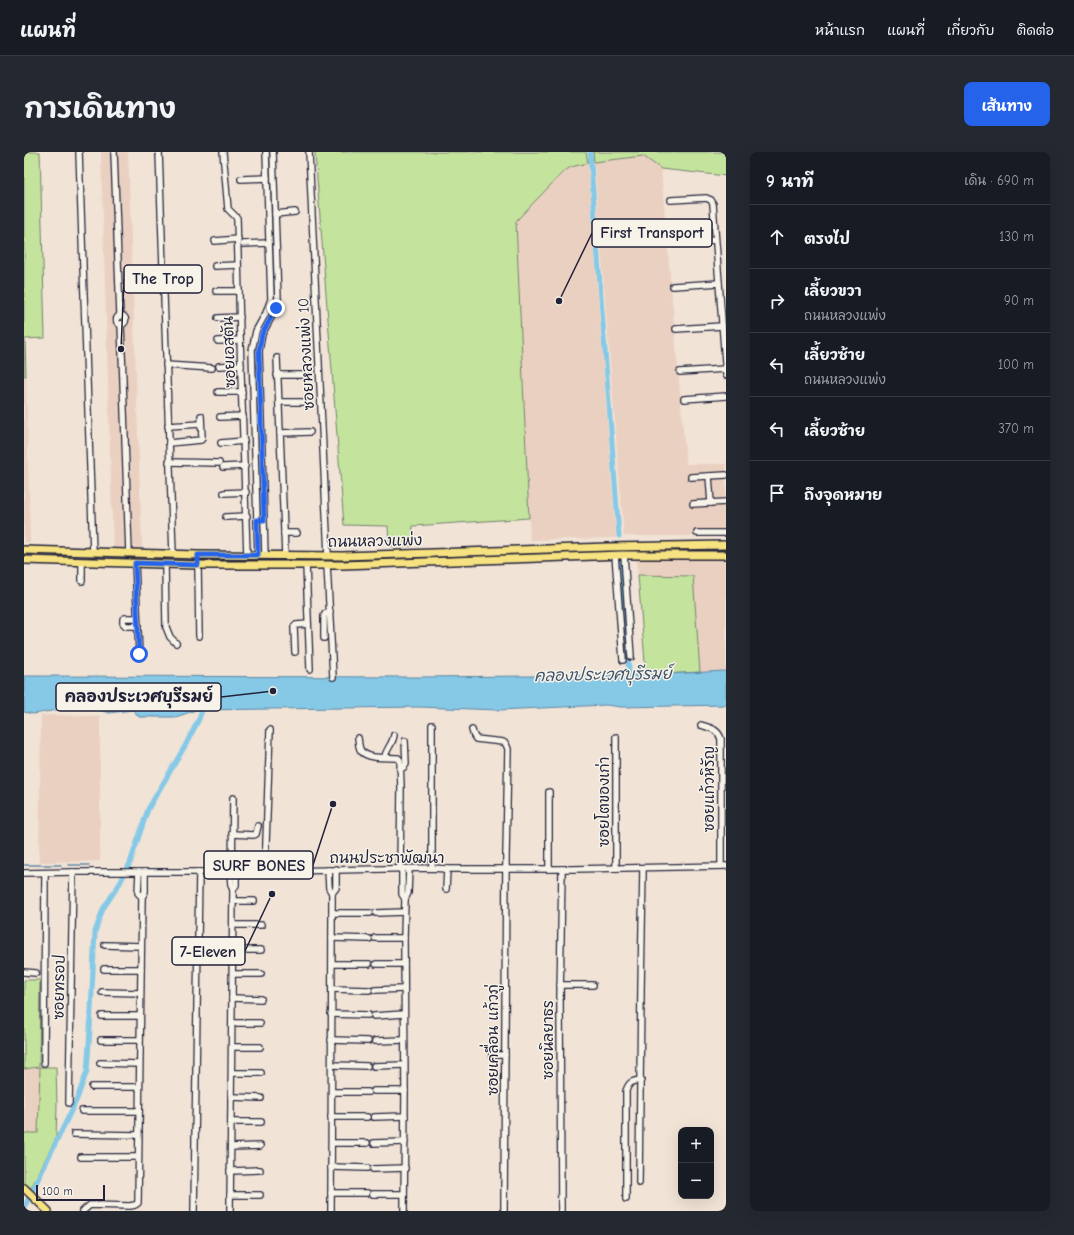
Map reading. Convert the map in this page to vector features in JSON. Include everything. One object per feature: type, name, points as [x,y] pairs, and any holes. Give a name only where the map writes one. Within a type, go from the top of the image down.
[{"type":"main road","name":"ถนนหลวงแพ่ง","points":[[24,550],[198,555],[343,556],[608,547],[726,545]]},
{"type":"main road","points":[[198,555],[198,565]]},
{"type":"main road","name":"ถนนหลวงแพ่ง","points":[[24,560],[198,565],[343,565],[615,555],[726,555]]},
{"type":"main road","points":[[343,556],[343,565]]},
{"type":"main road","points":[[24,1188],[48,1211]]},
{"type":"street","points":[[79,152],[93,552]]},
{"type":"street","points":[[114,152],[120,315],[125,316],[126,319],[125,322],[121,324],[130,553]]},
{"type":"street","points":[[159,152],[173,554]]},
{"type":"street","name":"ซอยเอสตัน","points":[[223,152],[228,209],[237,218],[248,555]]},
{"type":"street","points":[[261,555],[257,520],[252,350],[256,331],[266,313],[271,299],[266,152]]},
{"type":"street","points":[[261,555],[264,520],[259,351],[262,334],[272,316],[278,300],[273,152]]},
{"type":"street","name":"ซอยหลวงแพ่ง 10","points":[[309,152],[328,555]]},
{"type":"street","points":[[241,179],[267,178]]},
{"type":"street","points":[[671,200],[706,198],[711,200],[713,204],[726,375]]},
{"type":"street","points":[[275,214],[295,212]]},
{"type":"street","points":[[215,241],[238,240]]},
{"type":"street","points":[[674,244],[715,240]]},
{"type":"street","points":[[243,244],[269,244]]},
{"type":"street","points":[[215,266],[238,265]]},
{"type":"street","points":[[673,286],[719,283]]},
{"type":"street","points":[[216,291],[239,290]]},
{"type":"street","points":[[218,318],[240,317]]},
{"type":"street","points":[[676,329],[722,326]]},
{"type":"street","points":[[218,341],[240,340]]},
{"type":"street","points":[[277,358],[280,402],[285,555]]},
{"type":"street","points":[[166,365],[212,368]]},
{"type":"street","points":[[219,366],[241,365]]},
{"type":"street","points":[[680,372],[726,369]]},
{"type":"street","points":[[278,375],[306,375]]},
{"type":"street","points":[[218,392],[242,392]]},
{"type":"street","points":[[684,399],[726,396]]},
{"type":"street","points":[[280,402],[308,402]]},
{"type":"street","points":[[169,443],[201,440],[201,416]]},
{"type":"street","points":[[220,417],[243,416]]},
{"type":"street","points":[[168,426],[201,424]]},
{"type":"street","points":[[280,433],[310,432]]},
{"type":"street","points":[[221,443],[244,441]]},
{"type":"street","points":[[170,462],[245,466]]},
{"type":"street","points":[[691,477],[726,475]]},
{"type":"street","points":[[709,476],[711,503]]},
{"type":"street","points":[[224,493],[246,492]]},
{"type":"street","points":[[694,504],[726,502]]},
{"type":"street","points":[[226,517],[247,516]]},
{"type":"street","points":[[257,520],[264,520]]},
{"type":"street","points":[[284,533],[297,533]]},
{"type":"street","points":[[697,533],[726,533]]},
{"type":"street","points":[[615,555],[623,660]]},
{"type":"street","points":[[624,555],[631,657]]},
{"type":"street","points":[[82,562],[82,581]]},
{"type":"street","points":[[135,563],[139,654]]},
{"type":"street","points":[[165,564],[166,627],[170,637],[176,642]]},
{"type":"street","points":[[198,565],[199,636]]},
{"type":"street","points":[[306,565],[310,669]]},
{"type":"street","points":[[327,565],[333,677]]},
{"type":"street","points":[[324,638],[324,616],[330,612]]},
{"type":"street","points":[[137,618],[125,618],[123,619],[123,623],[126,626],[138,626]]},
{"type":"street","points":[[295,652],[294,627],[296,625],[308,624]]},
{"type":"street","points":[[432,725],[432,868]]},
{"type":"street","name":"ซอยแก้วหิรัญ","points":[[701,725],[713,729],[719,733],[724,747],[720,807],[724,866]]},
{"type":"street","points":[[265,871],[270,730]]},
{"type":"street","name":"ซอยเคลื่อน แก้วภู่","points":[[472,730],[476,739],[503,742],[506,744],[508,749],[504,1211]]},
{"type":"street","points":[[385,757],[386,750],[393,740],[394,735]]},
{"type":"street","name":"ซอยโตของเก่า","points":[[616,737],[616,868]]},
{"type":"street","points":[[358,738],[359,746],[361,751],[364,753],[374,757],[398,758],[400,770],[402,894],[405,898]]},
{"type":"street","points":[[400,770],[404,768],[406,764],[405,741]]},
{"type":"street","points":[[549,792],[549,869]]},
{"type":"street","points":[[230,1211],[233,890],[236,886],[233,872],[233,798]]},
{"type":"street","points":[[232,834],[254,835],[257,833],[258,826]]},
{"type":"street","name":"ถนนประชาพัฒนา","points":[[24,873],[233,872],[401,868],[506,870],[724,866]]},
{"type":"street","points":[[639,1184],[643,868]]},
{"type":"street","points":[[404,1211],[404,912],[405,898],[408,893],[409,869]]},
{"type":"street","name":"ซอยนิลยาธร","points":[[562,869],[560,985],[562,1211]]},
{"type":"street","points":[[328,870],[329,888],[332,893],[331,1211]]},
{"type":"street","points":[[332,893],[336,888],[336,870]]},
{"type":"street","points":[[446,889],[447,870]]},
{"type":"street","name":"ซอยทรอป","points":[[68,1103],[73,872]]},
{"type":"street","points":[[139,872],[138,893],[142,897]]},
{"type":"street","points":[[83,1211],[90,1205],[130,1206],[138,1203],[142,897],[145,892],[145,872]]},
{"type":"street","points":[[194,1211],[199,872]]},
{"type":"street","points":[[44,1063],[45,873]]},
{"type":"street","points":[[233,900],[254,901]]},
{"type":"street","points":[[332,913],[404,912]]},
{"type":"street","points":[[233,925],[261,925]]},
{"type":"street","points":[[332,938],[368,939]]},
{"type":"street","points":[[375,938],[404,938]]},
{"type":"street","points":[[105,945],[141,946]]},
{"type":"street","points":[[233,950],[261,950]]},
{"type":"street","points":[[332,964],[369,964]]},
{"type":"street","points":[[376,964],[404,964]]},
{"type":"street","points":[[104,969],[141,969]]},
{"type":"street","points":[[24,972],[36,974]]},
{"type":"street","points":[[233,974],[261,974]]},
{"type":"street","points":[[560,985],[593,985]]},
{"type":"street","points":[[332,989],[404,989]]},
{"type":"street","points":[[102,992],[140,993]]},
{"type":"street","points":[[232,998],[261,999]]},
{"type":"street","points":[[331,1014],[404,1014]]},
{"type":"street","points":[[102,1016],[140,1016]]},
{"type":"street","points":[[232,1023],[260,1024]]},
{"type":"street","points":[[101,1040],[140,1040]]},
{"type":"street","points":[[332,1040],[368,1041]]},
{"type":"street","points":[[375,1041],[404,1040]]},
{"type":"street","points":[[232,1047],[260,1048]]},
{"type":"street","points":[[492,1055],[505,1055]]},
{"type":"street","points":[[100,1063],[139,1064]]},
{"type":"street","points":[[332,1065],[367,1066]]},
{"type":"street","points":[[374,1066],[404,1065]]},
{"type":"street","points":[[232,1073],[261,1073]]},
{"type":"street","points":[[626,1199],[626,1091],[629,1083],[632,1081],[641,1080]]},
{"type":"street","points":[[92,1087],[139,1088]]},
{"type":"street","points":[[332,1092],[405,1091]]},
{"type":"street","points":[[231,1097],[261,1098]]},
{"type":"street","points":[[82,1111],[139,1111]]},
{"type":"street","points":[[374,1117],[405,1116]]},
{"type":"street","points":[[331,1117],[367,1117]]},
{"type":"street","points":[[231,1122],[261,1122]]},
{"type":"street","points":[[74,1134],[138,1135]]},
{"type":"street","points":[[374,1143],[405,1142]]},
{"type":"street","points":[[332,1143],[367,1143]]},
{"type":"street","points":[[230,1147],[260,1146]]},
{"type":"street","points":[[81,1157],[138,1157]]},
{"type":"street","points":[[331,1167],[405,1168]]},
{"type":"street","points":[[230,1171],[260,1170]]},
{"type":"street","points":[[331,1193],[404,1194]]},
{"type":"street","points":[[230,1195],[260,1195]]},
{"type":"street","points":[[92,1211],[95,1206]]},
{"type":"shaded area","points":[[101,152],[128,152],[142,548],[113,547]]},
{"type":"shaded area","points":[[643,156],[661,169],[686,464],[726,464],[726,536],[624,536],[594,162]]},
{"type":"shaded area","points":[[588,163],[616,538],[530,540],[516,221],[563,172],[571,167]]},
{"type":"shaded area","points":[[24,376],[26,376],[30,542],[24,542]]},
{"type":"shaded area","points":[[636,560],[726,560],[726,671],[700,672],[693,576],[638,575]]},
{"type":"shaded area","points":[[41,715],[100,716],[100,861],[39,862]]},
{"type":"shaded area","points":[[40,1067],[38,1133],[24,1133],[24,1069]]},
{"type":"green space","points":[[24,152],[40,152],[45,338],[25,339],[26,376],[24,376]]},
{"type":"green space","points":[[315,152],[586,152],[588,163],[571,167],[563,172],[516,221],[529,518],[413,526],[412,546],[389,546],[388,526],[344,525]]},
{"type":"green space","points":[[593,152],[726,152],[726,176],[661,169],[643,156],[594,162]]},
{"type":"green space","points":[[638,575],[693,576],[700,672],[646,675]]},
{"type":"green space","points":[[24,980],[40,980],[39,1067],[24,1069]]},
{"type":"green space","points":[[40,1067],[56,1067],[56,1138],[30,1190],[24,1184],[24,1133],[38,1133]]},
{"type":"water","points":[[726,671],[726,705],[621,707],[606,705],[498,710],[419,707],[196,710],[176,717],[139,717],[133,710],[109,713],[89,707],[33,714],[24,712],[24,676],[419,677],[646,675]]},
{"type":"waterway","points":[[590,152],[619,536]]},
{"type":"waterway","points":[[620,563],[630,681]]},
{"type":"waterway","points":[[24,1208],[77,1099],[87,1071],[95,932],[103,909],[120,883],[130,863],[148,809],[185,746],[199,719],[204,705]]},
{"type":"waterway","points":[[24,865],[61,865]]},
{"type":"waterway","points":[[68,865],[89,865]]},
{"type":"place","name":"First Transport","points":[[559,301]]},
{"type":"place","name":"The Trop","points":[[121,349]]},
{"type":"place","name":"คลองประเวศบุรีรมย์","points":[[273,691]]},
{"type":"place","name":"SURF BONES","points":[[333,804]]},
{"type":"place","name":"7-Eleven","points":[[272,894]]},
{"type":"route","points":[[139,654],[135,563],[198,565],[198,555],[258,555],[257,520],[264,520],[259,351],[262,334],[276,308]]}]
